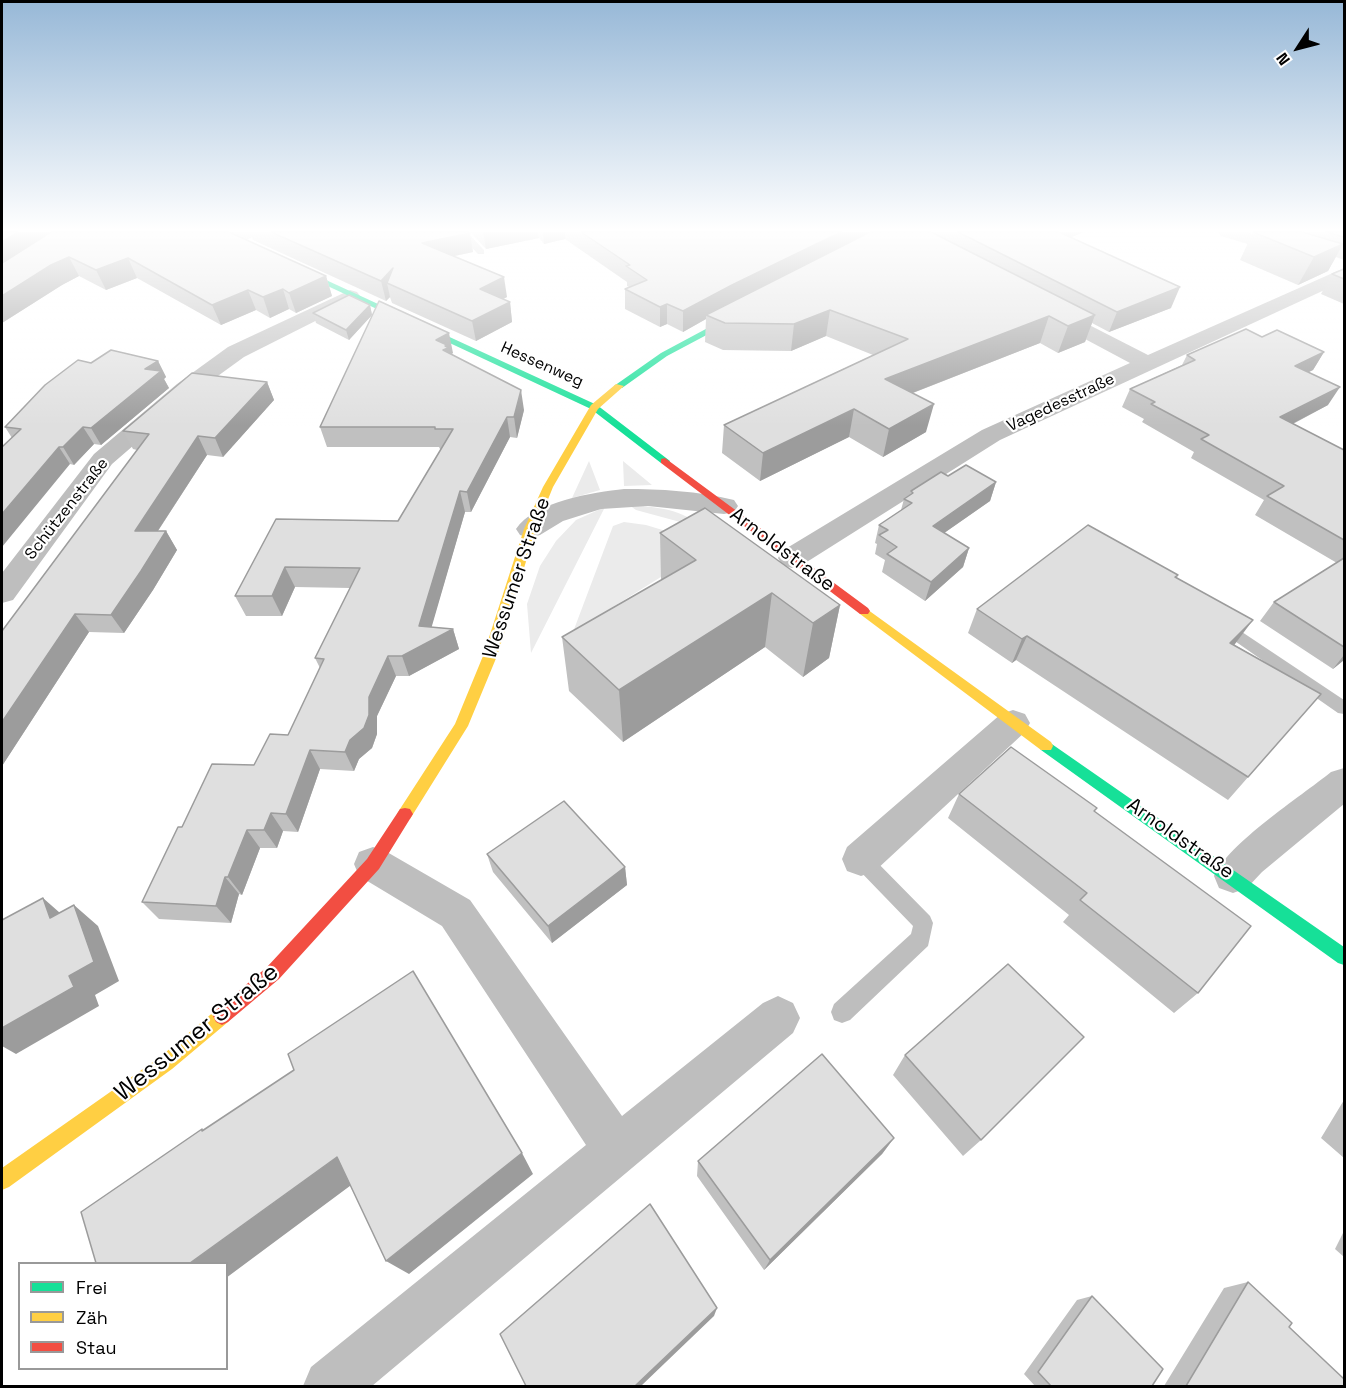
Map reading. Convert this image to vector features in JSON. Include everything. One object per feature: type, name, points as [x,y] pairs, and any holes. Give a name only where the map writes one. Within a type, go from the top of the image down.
[{"type":"street","name":"Schützenstraße","points":[[2,593],[104,459],[184,389],[236,352],[348,297]]},
{"type":"street","name":"Hessenweg","points":[[352,297],[594,407]]},
{"type":"street","name":"Vagedesstraße","points":[[792,558],[991,435],[1293,297]]},
{"type":"street","name":"Wessumer Straße","points":[[2,1180],[166,1063],[273,973],[373,864],[461,726],[490,656],[530,529],[548,488],[594,407],[636,372],[685,341],[762,303]]},
{"type":"street","points":[[1034,304],[1146,363]]},
{"type":"street","name":"Arnoldstraße","points":[[594,407],[1013,723],[1233,876],[1344,957]]},
{"type":"street","name":"Arnoldstraße","points":[[530,529],[553,514],[606,498],[642,497],[724,506]]},
{"type":"street","points":[[861,859],[1013,723]]},
{"type":"street","points":[[1233,876],[1248,860],[1344,783]]},
{"type":"street","points":[[373,864],[456,913],[618,1150]]},
{"type":"street","points":[[330,1386],[778,1018]]},
{"type":"lane","points":[[1216,620],[1344,708]]},
{"type":"lane","points":[[842,1012],[921,939],[923,923],[861,859]]},
{"type":"shaded area","points":[[589,461],[600,490],[572,498]]},
{"type":"shaded area","points":[[623,461],[652,485],[624,486]]},
{"type":"shaded area","points":[[629,505],[670,510],[706,529],[636,510]]},
{"type":"shaded area","points":[[605,507],[531,653],[527,604],[540,566],[556,541],[576,520]]},
{"type":"shaded area","points":[[624,522],[646,525],[712,545],[573,632],[613,526]]},
{"type":"building","points":[[197,297],[232,297],[212,305]]},
{"type":"building","points":[[345,297],[353,297],[370,305],[346,330],[313,313]]},
{"type":"building","points":[[418,297],[498,297],[510,302],[472,321]]},
{"type":"building","points":[[640,297],[710,297],[683,311],[667,304],[660,307]]},
{"type":"building","points":[[742,297],[1059,297],[1095,315],[1068,326],[1049,316],[885,379],[934,404],[889,429],[854,409],[763,453],[724,425],[908,339],[830,310],[794,324],[725,323],[706,315]]},
{"type":"building","points":[[1087,297],[1155,297],[1117,312]]},
{"type":"building","points":[[379,301],[449,333],[436,340],[447,345],[445,346],[448,348],[443,350],[521,390],[514,417],[507,417],[467,492],[460,491],[419,626],[453,629],[402,656],[388,656],[369,697],[369,715],[364,728],[350,740],[345,752],[310,750],[286,814],[271,813],[264,830],[247,830],[228,877],[225,877],[216,906],[142,902],[178,827],[182,827],[212,764],[254,765],[270,734],[288,735],[324,659],[315,658],[360,568],[285,567],[272,596],[235,596],[276,519],[398,521],[453,429],[320,427]]},
{"type":"building","points":[[1246,329],[1262,337],[1277,330],[1324,352],[1295,366],[1340,387],[1280,417],[1344,450],[1344,540],[1267,496],[1284,486],[1201,439],[1209,435],[1151,404],[1155,402],[1130,389],[1195,360],[1187,355]]},
{"type":"building","points":[[111,350],[158,361],[145,369],[161,371],[91,428],[83,427],[63,447],[59,447],[2,514],[2,447],[21,429],[5,427],[45,385],[78,360],[91,363]]},
{"type":"building","points":[[192,373],[267,382],[215,438],[198,436],[135,531],[166,531],[111,615],[75,614],[2,722],[2,631],[149,434],[123,431]]},
{"type":"building","points":[[966,465],[996,482],[933,526],[969,548],[931,582],[887,554],[897,547],[879,535],[888,530],[879,525],[912,503],[904,499],[913,493],[911,491],[941,472],[948,476]]},
{"type":"building","points":[[705,508],[840,605],[813,623],[772,593],[619,690],[562,637],[696,560],[660,533]]},
{"type":"building","points":[[1088,525],[1253,620],[1230,643],[1321,694],[1248,777],[1027,636],[1022,639],[977,609]]},
{"type":"building","points":[[1344,558],[1344,647],[1274,602]]},
{"type":"building","points":[[1011,747],[1097,808],[1094,811],[1251,926],[1198,993],[1080,900],[1087,893],[959,794]]},
{"type":"building","points":[[564,801],[625,867],[548,926],[487,854]]},
{"type":"building","points":[[43,898],[50,918],[74,905],[94,962],[69,976],[74,987],[2,1028],[2,920]]},
{"type":"building","points":[[1008,964],[1084,1037],[981,1140],[905,1055]]},
{"type":"building","points":[[413,971],[522,1153],[386,1261],[337,1157],[191,1262],[96,1262],[81,1212],[202,1129],[202,1131],[294,1070],[288,1054]]},
{"type":"building","points":[[822,1054],[894,1138],[770,1260],[698,1161]]},
{"type":"building","points":[[650,1204],[717,1308],[635,1386],[526,1386],[500,1334]]},
{"type":"building","points":[[1248,1282],[1292,1323],[1289,1327],[1344,1379],[1344,1386],[1186,1386]]},
{"type":"building","points":[[1092,1296],[1163,1369],[1152,1386],[1051,1386],[1038,1372]]},
{"type":"traffic: fast","points":[[356,297],[594,407],[665,461]]},
{"type":"traffic: fast","points":[[619,386],[664,354],[745,311]]},
{"type":"traffic: fast","points":[[1046,746],[1344,957]]},
{"type":"traffic: slow","points":[[405,814],[461,726],[490,656],[530,529],[548,487],[594,407],[619,386]]},
{"type":"traffic: slow","points":[[864,611],[1046,746]]},
{"type":"traffic: slow","points":[[2,1180],[166,1063],[222,1016]]},
{"type":"traffic: jam","points":[[665,461],[864,611]]},
{"type":"traffic: jam","points":[[222,1016],[273,973],[373,864],[405,814]]}]
